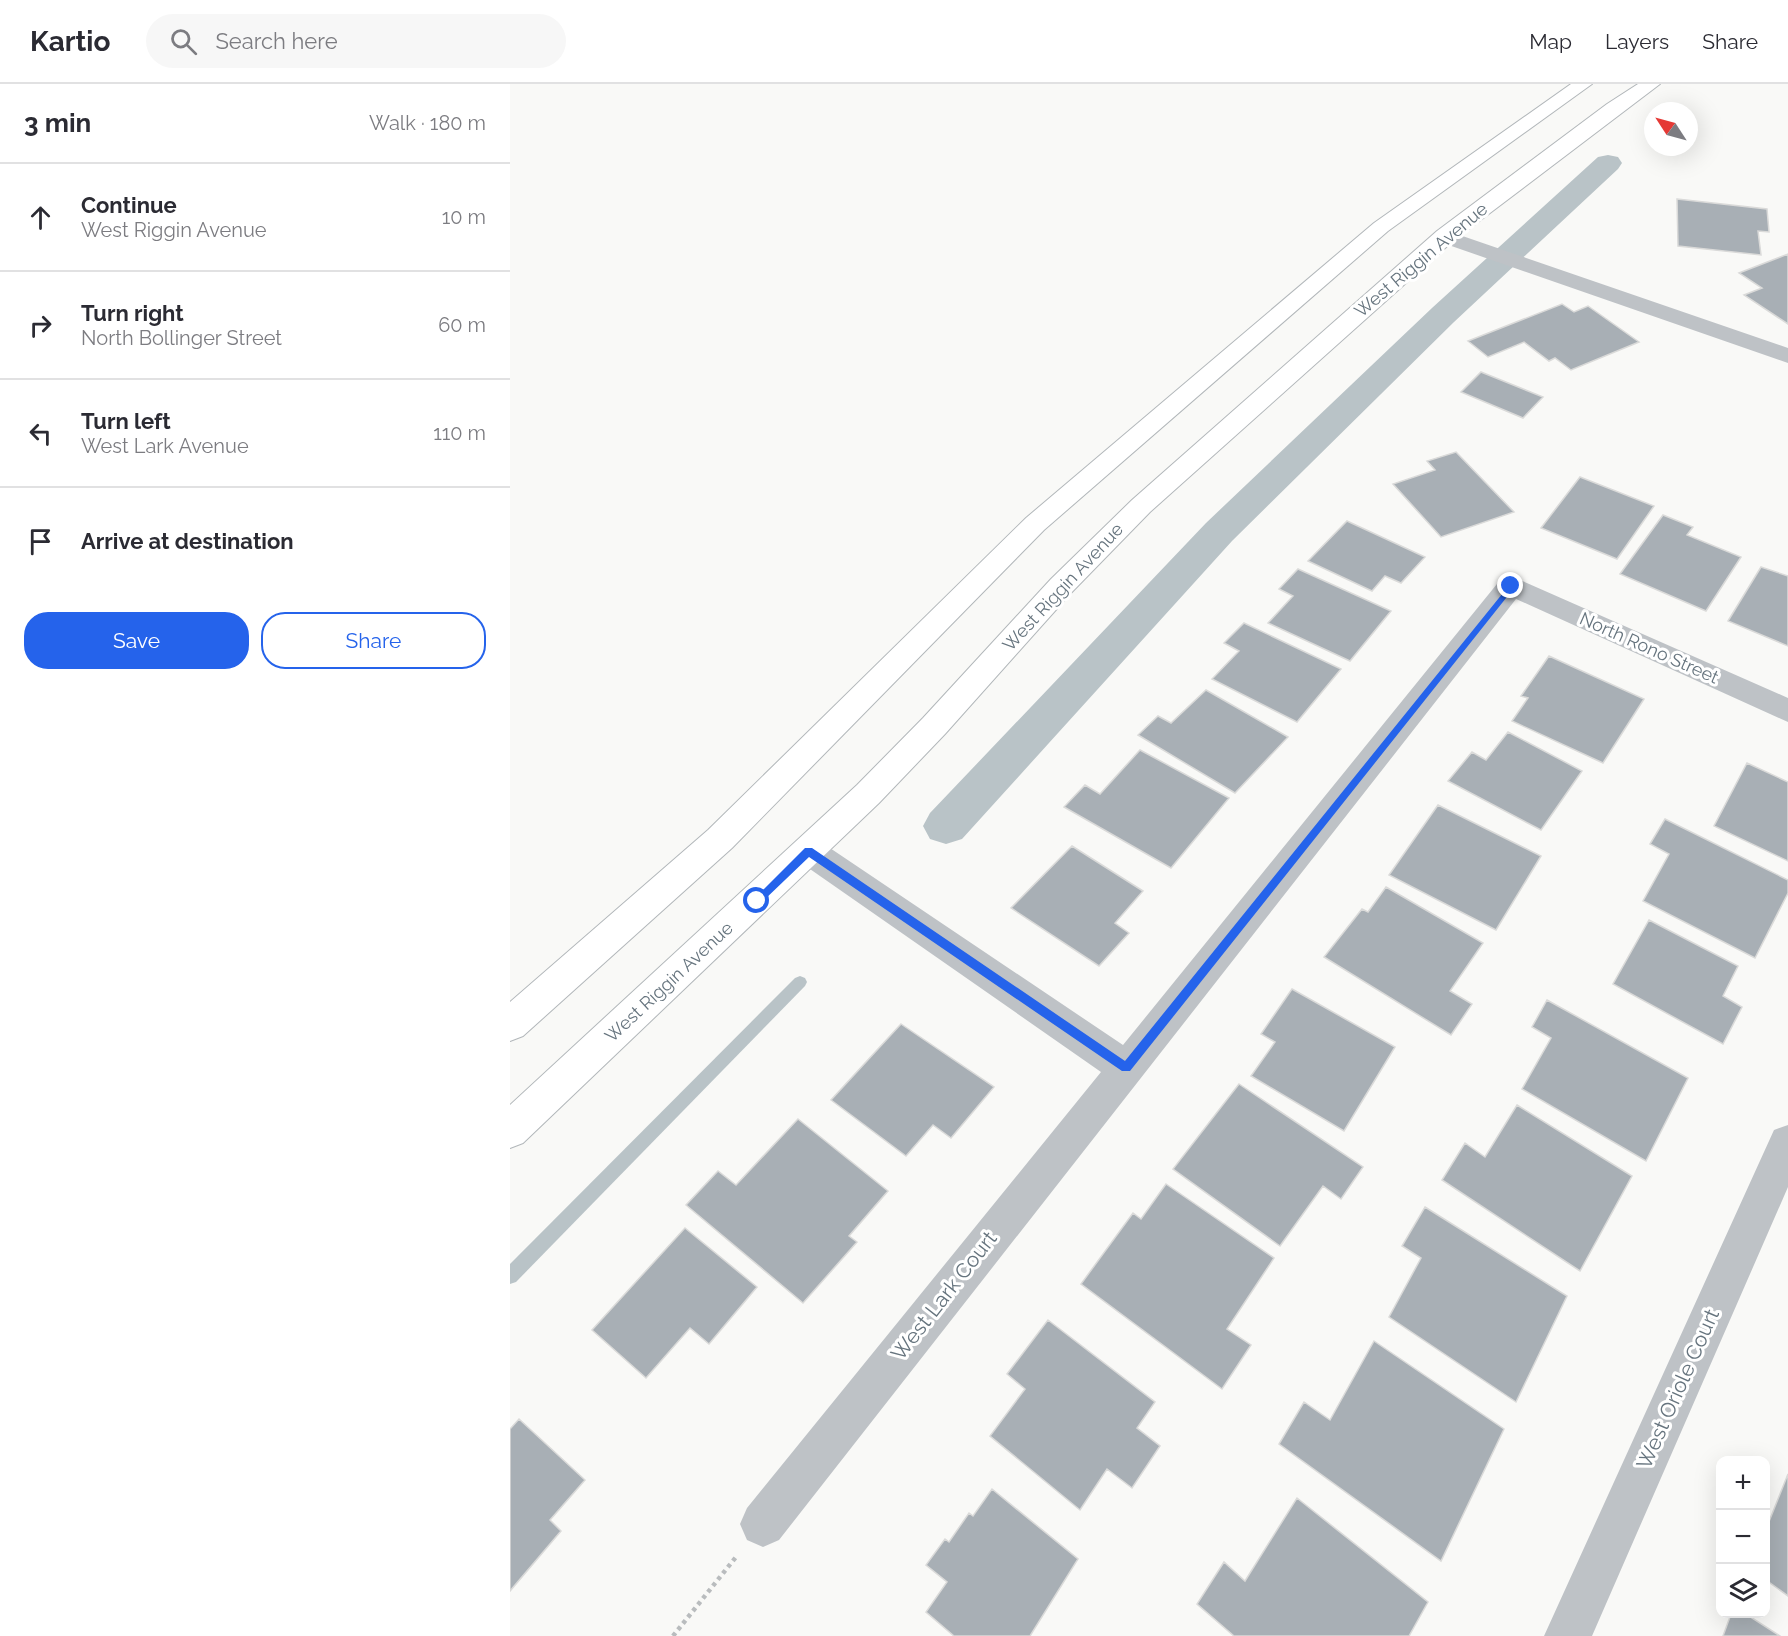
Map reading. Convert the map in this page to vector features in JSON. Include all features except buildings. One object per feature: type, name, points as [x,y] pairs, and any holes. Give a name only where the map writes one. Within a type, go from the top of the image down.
[{"type":"main road","points":[[510,1025],[720,839],[1035,524],[1381,227],[1583,84]]},
{"type":"main road","points":[[1614,108],[1627,84]]},
{"type":"main road","name":"West Riggin Avenue","points":[[510,1130],[808,851],[934,726],[1061,586],[1114,532],[1445,236],[1614,108],[1651,84]]},
{"type":"street","points":[[1445,236],[1788,356]]},
{"type":"street","name":"North Rono Street","points":[[1511,586],[1788,711]]},
{"type":"street","name":"West Lark Court","points":[[763,1524],[1511,586]]},
{"type":"street","points":[[808,851],[1126,1068]]},
{"type":"street","name":"West Oriole Court","points":[[1568,1636],[1788,1143]]},
{"type":"path","points":[[673,1636],[763,1524]]},
{"type":"waterway","points":[[946,826],[1219,532],[1443,315],[1608,163]]},
{"type":"waterway","points":[[510,1276],[800,982]]},
{"type":"route","points":[[757,901],[808,851],[1126,1068],[1511,586]]}]
